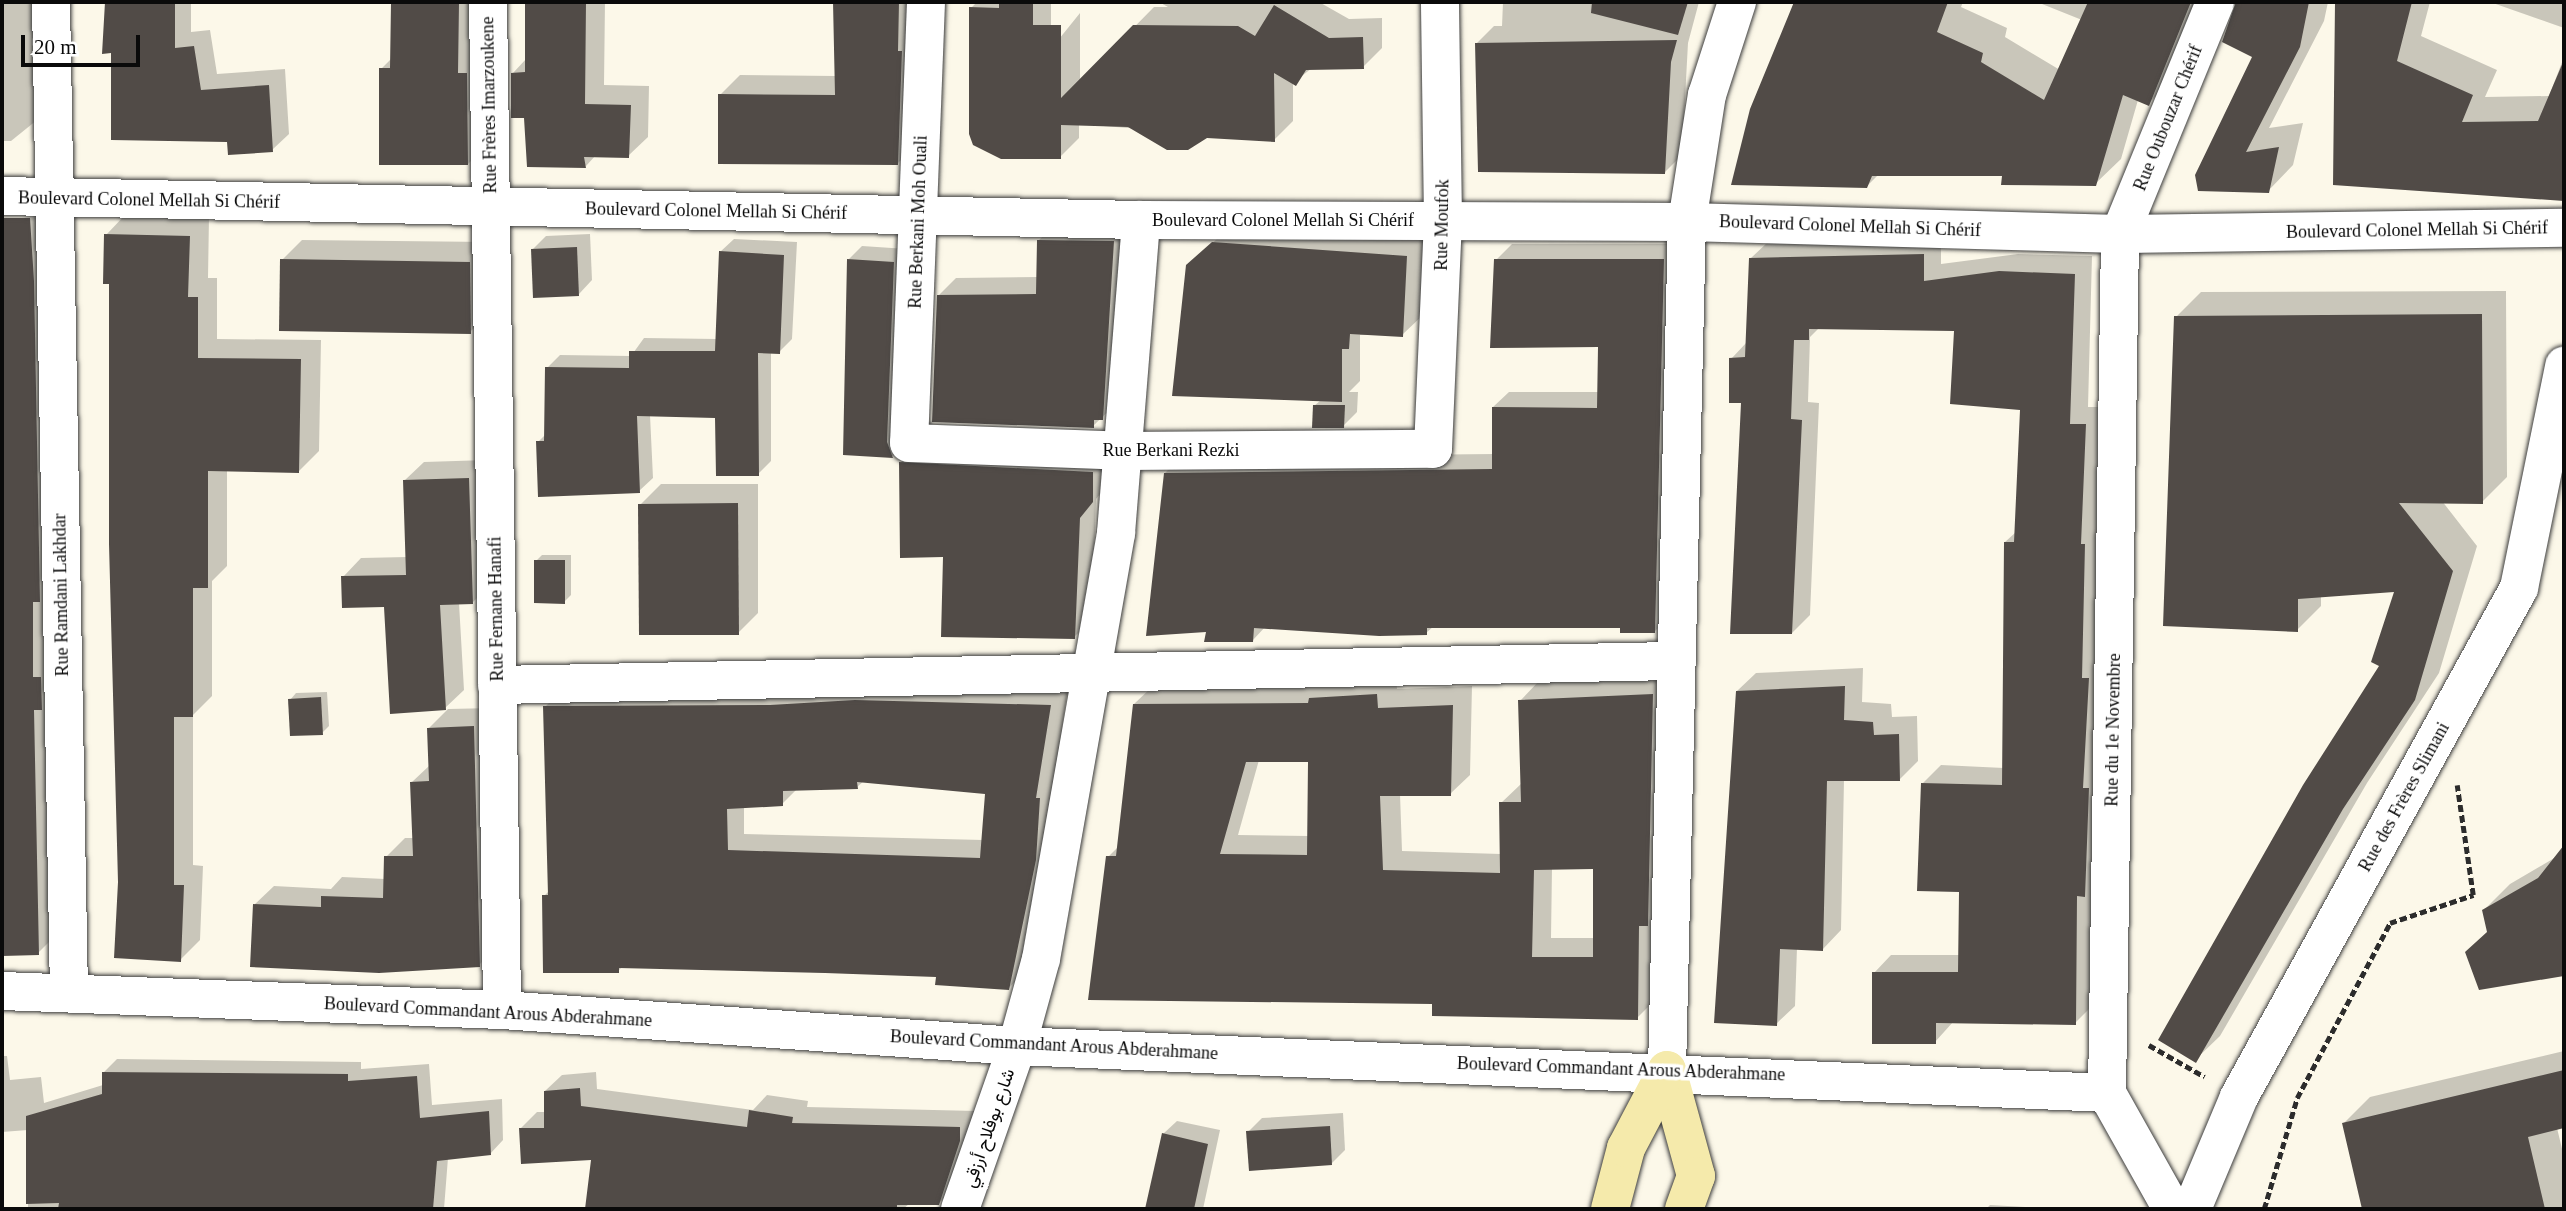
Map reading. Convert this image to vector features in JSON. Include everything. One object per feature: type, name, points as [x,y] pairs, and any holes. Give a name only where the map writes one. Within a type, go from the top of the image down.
[{"type":"main road","points":[[1610,1209],[1626,1148],[1667,1070]]},
{"type":"main road","points":[[1667,1070],[1696,1176],[1684,1209]]},
{"type":"street","name":"Rue Ramdani Lakhdar","points":[[51,2],[52,197],[69,993]]},
{"type":"street","name":"Rue Frères Imarzoukene","points":[[488,2],[491,208]]},
{"type":"street","name":"Rue Berkani Moh Ouali","points":[[909,443],[926,2]]},
{"type":"street","name":"Rue Moufok","points":[[1433,449],[1443,220],[1440,2]]},
{"type":"street","points":[[1667,1070],[1687,222],[1707,94],[1737,2]]},
{"type":"street","name":"Rue Oubouzar Chérif","points":[[2120,233],[2216,2]]},
{"type":"street","name":"Boulevard Colonel Mellah Si Chérif","points":[[2,196],[1141,220],[1687,222],[2120,233],[2564,228]]},
{"type":"street","name":"Rue Fernane Hanafi","points":[[491,208],[502,1010]]},
{"type":"street","name":"شارع بوفلاح أرزقي","points":[[960,1209],[1017,1045],[1041,959],[1116,533],[1141,220]]},
{"type":"street","name":"Rue du 1e Novembre","points":[[2107,1093],[2120,233]]},
{"type":"street","name":"Rue des Frères Slimani","points":[[2192,1209],[2239,1097],[2519,588],[2564,366]]},
{"type":"street","name":"Rue Berkani Rezki","points":[[909,443],[1123,451],[1433,449]]},
{"type":"street","points":[[497,685],[1676,661]]},
{"type":"street","name":"Boulevard Commandant Arous Abderahmane","points":[[2,991],[502,1010],[1017,1045],[1667,1070],[2107,1093]]},
{"type":"street","points":[[2107,1093],[2172,1209]]},
{"type":"path","points":[[2264,1209],[2297,1098],[2390,923],[2473,895],[2456,781]]},
{"type":"path","points":[[2109,1022],[2239,1097]]},
{"type":"building","points":[[105,2],[175,2],[175,48],[194,46],[201,90],[269,85],[273,152],[228,155],[227,142],[111,140],[111,53],[102,54]]},
{"type":"building","points":[[525,2],[586,2],[585,104],[631,105],[629,158],[584,157],[586,168],[527,167],[524,118],[511,118],[511,73],[525,72]]},
{"type":"building","points":[[833,2],[899,2],[898,51],[902,51],[898,165],[718,164],[718,94],[835,95]]},
{"type":"building","points":[[999,2],[1033,2],[1033,25],[1061,25],[1061,98],[1133,25],[1238,26],[1255,36],[1274,5],[1329,38],[1363,37],[1364,69],[1306,70],[1296,86],[1274,73],[1275,142],[1207,138],[1188,150],[1167,150],[1128,127],[1061,125],[1061,159],[1001,159],[973,145],[969,134],[969,7],[999,8]]},
{"type":"building","points":[[1592,2],[1688,2],[1678,35],[1591,13]]},
{"type":"building","points":[[1794,2],[1948,2],[1937,32],[1983,53],[1981,62],[2044,100],[2088,2],[2191,2],[2149,106],[2123,95],[2096,186],[2001,185],[2002,176],[1872,176],[1867,188],[1731,185],[1750,109]]},
{"type":"building","points":[[2236,2],[2309,2],[2300,47],[2246,152],[2279,147],[2269,193],[2198,191],[2195,175],[2252,57],[2222,42]]},
{"type":"building","points":[[2335,2],[2412,2],[2397,61],[2473,95],[2462,122],[2538,121],[2564,60],[2564,201],[2333,185]]},
{"type":"building","points":[[391,3],[459,3],[458,73],[467,73],[468,165],[379,165],[379,68],[390,68]]},
{"type":"building","points":[[1677,40],[1671,62],[1665,174],[1478,172],[1475,43]]},
{"type":"building","points":[[2,218],[30,218],[34,281],[40,602],[33,602],[33,677],[41,677],[42,710],[34,710],[39,955],[2,956]]},
{"type":"building","points":[[104,234],[190,236],[188,297],[198,297],[198,358],[301,359],[299,473],[208,471],[208,588],[193,588],[193,717],[174,717],[174,885],[184,885],[181,962],[114,958],[118,882],[109,544],[109,284],[103,284]]},
{"type":"building","points":[[1037,240],[1114,241],[1103,420],[1094,420],[1094,428],[932,422],[937,295],[1036,294]]},
{"type":"building","points":[[1212,242],[1407,256],[1403,337],[1350,334],[1349,349],[1342,349],[1342,402],[1172,396],[1186,265]]},
{"type":"building","points":[[577,247],[579,296],[533,298],[531,249]]},
{"type":"building","points":[[719,251],[784,255],[780,354],[758,353],[759,476],[716,476],[715,418],[637,416],[640,493],[538,497],[536,441],[544,441],[545,367],[629,368],[629,351],[715,351]]},
{"type":"building","points":[[1924,254],[1924,281],[1999,271],[2075,274],[2070,424],[2086,424],[2081,544],[2085,544],[2082,678],[2089,678],[2083,788],[2089,788],[2085,897],[2077,896],[2076,1025],[1936,1023],[1936,1044],[1872,1044],[1872,972],[1958,972],[1959,892],[1917,891],[1921,783],[2002,785],[2004,542],[2014,542],[2020,410],[1950,404],[1954,331],[1809,329],[1809,340],[1794,340],[1791,419],[1802,420],[1792,634],[1730,634],[1741,403],[1729,403],[1729,358],[1745,357],[1749,258]]},
{"type":"building","points":[[280,259],[470,262],[471,334],[279,331]]},
{"type":"building","points":[[847,259],[894,262],[887,442],[893,458],[843,455]]},
{"type":"building","points":[[1494,259],[1664,259],[1655,633],[1620,633],[1620,628],[1427,628],[1427,635],[1379,636],[1254,628],[1253,642],[1204,642],[1206,632],[1146,636],[1164,473],[1492,469],[1492,407],[1597,408],[1598,347],[1490,348]]},
{"type":"building","points":[[2482,314],[2483,504],[2399,503],[2453,571],[2415,700],[2343,809],[2196,1063],[2158,1040],[2303,785],[2379,666],[2371,662],[2394,592],[2298,599],[2298,632],[2163,626],[2174,316]]},
{"type":"building","points":[[1313,405],[1345,405],[1344,428],[1312,428]]},
{"type":"building","points":[[899,462],[1093,472],[1093,502],[1080,518],[1075,639],[941,637],[943,557],[900,558]]},
{"type":"building","points":[[469,478],[473,604],[440,605],[446,710],[390,714],[384,607],[342,608],[341,576],[406,575],[403,480]]},
{"type":"building","points":[[738,503],[739,635],[639,635],[638,504]]},
{"type":"building","points":[[534,560],[565,560],[565,604],[534,603]]},
{"type":"building","points":[[1845,686],[1844,720],[1873,722],[1874,735],[1899,734],[1900,781],[1827,781],[1823,951],[1780,949],[1777,1026],[1714,1023],[1736,691]]},
{"type":"building","points":[[1377,694],[1378,708],[1453,705],[1451,796],[1380,796],[1383,870],[1500,873],[1499,802],[1521,802],[1518,700],[1653,694],[1648,926],[1639,926],[1638,1020],[1432,1016],[1432,1004],[1088,1000],[1106,856],[1116,856],[1133,704],[1308,703],[1309,698]],"holes":[[[1246,762],[1308,762],[1307,855],[1220,854]],[[1593,869],[1593,957],[1532,957],[1534,870]]]},
{"type":"building","points":[[321,697],[323,735],[290,736],[288,699]]},
{"type":"building","points":[[855,700],[1051,705],[1036,798],[1040,798],[1036,860],[1009,990],[935,985],[936,977],[619,968],[619,973],[543,973],[542,895],[548,895],[543,706],[770,705]],"holes":[[[857,782],[985,794],[980,858],[728,850],[727,809],[783,806],[783,791],[858,789]]]},
{"type":"building","points":[[474,726],[480,967],[379,973],[250,967],[253,904],[321,907],[321,896],[383,898],[384,856],[413,856],[410,782],[429,781],[427,728]]},
{"type":"building","points":[[2564,845],[2564,976],[2479,990],[2465,952],[2487,932],[2482,910],[2538,878]]},
{"type":"building","points":[[2564,1070],[2564,1128],[2528,1137],[2545,1209],[2362,1209],[2342,1123]]},
{"type":"building","points":[[102,1072],[348,1074],[348,1081],[417,1076],[420,1118],[489,1111],[491,1155],[437,1161],[433,1209],[58,1209],[59,1203],[26,1204],[26,1116],[102,1094]]},
{"type":"building","points":[[580,1088],[581,1106],[747,1127],[749,1110],[793,1117],[792,1123],[960,1127],[960,1141],[939,1205],[897,1205],[897,1209],[585,1209],[591,1160],[521,1164],[519,1128],[544,1128],[544,1091]]},
{"type":"building","points":[[1330,1126],[1332,1165],[1249,1171],[1246,1131]]},
{"type":"building","points":[[1162,1133],[1208,1144],[1194,1209],[1145,1209]]}]
